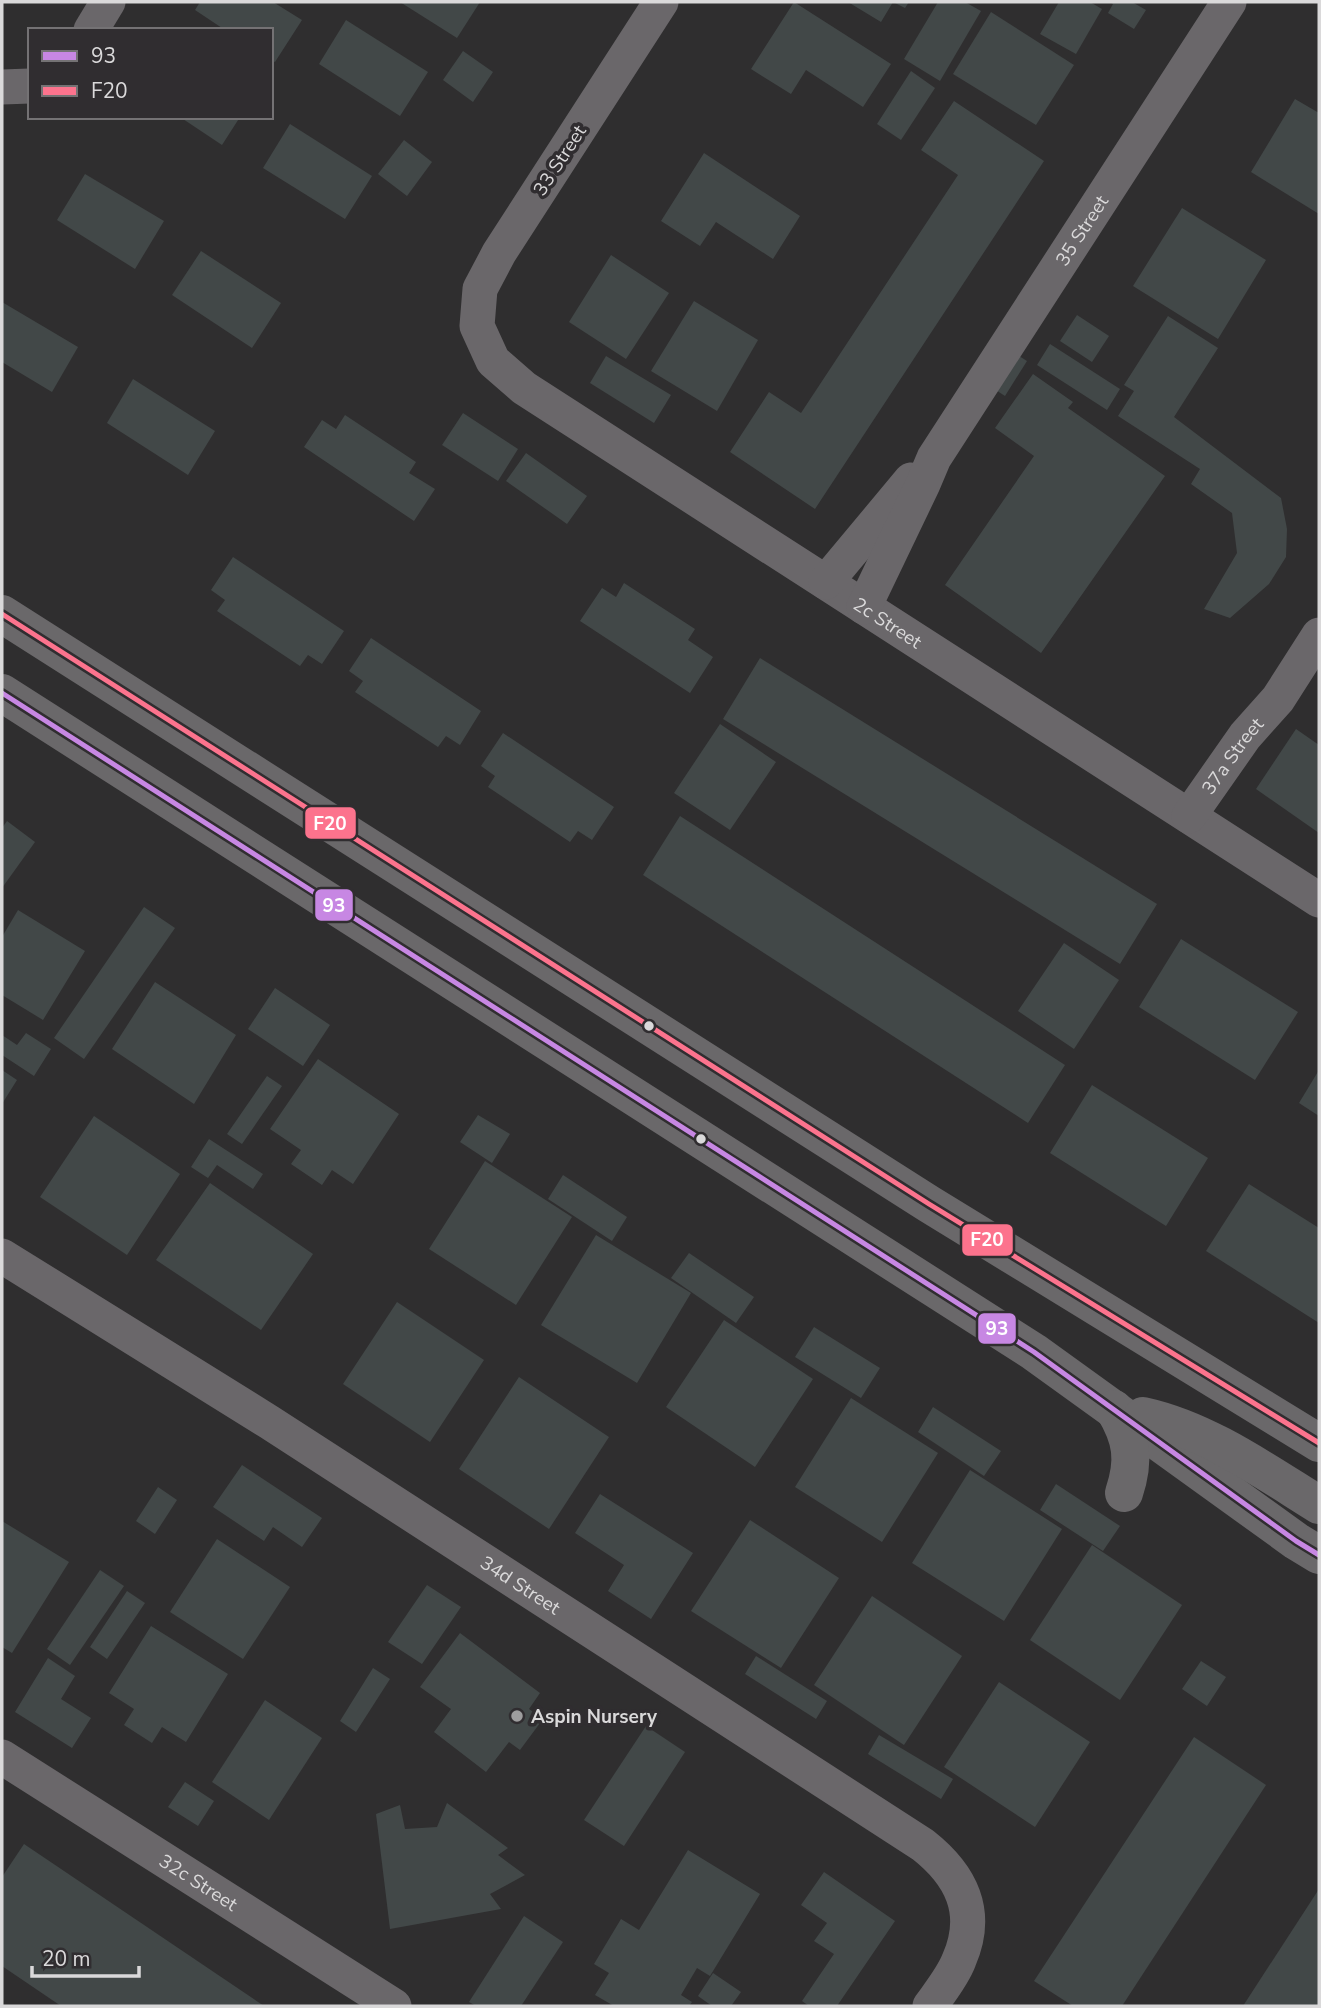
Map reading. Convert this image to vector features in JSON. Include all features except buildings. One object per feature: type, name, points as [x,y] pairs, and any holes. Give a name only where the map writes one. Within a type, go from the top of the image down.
[{"type":"main road","points":[[2,614],[929,1204],[1319,1443]]},
{"type":"main road","points":[[2,693],[1034,1352],[1319,1555]]},
{"type":"main road","points":[[1114,1409],[1129,1440],[1131,1458],[1124,1493]]},
{"type":"main road","points":[[1114,1409],[1153,1418],[1190,1432],[1237,1455],[1319,1505]]},
{"type":"street","points":[[93,28],[108,2]]},
{"type":"street","name":"33 Street","points":[[477,326],[480,289],[499,253],[661,2]]},
{"type":"street","name":"35 Street","points":[[864,607],[934,458],[1229,2]]},
{"type":"street","points":[[2,88],[28,86]]},
{"type":"street","name":"2c Street","points":[[477,326],[493,361],[524,388],[1319,900]]},
{"type":"street","name":"35 Street","points":[[826,582],[897,496],[934,458]]},
{"type":"street","name":"37a Street","points":[[1200,823],[1245,736],[1278,699],[1319,635]]},
{"type":"street","name":"34d Street","points":[[2,1256],[268,1422],[923,1845],[942,1860],[957,1881],[966,1904],[968,1929],[958,1963],[930,2006]]},
{"type":"street","name":"32c Street","points":[[2,1757],[394,2006]]},
{"type":"transit line","name":"F20","points":[[2,614],[929,1204],[1319,1443]]},
{"type":"transit line","name":"93","points":[[2,693],[1034,1352],[1319,1555]]},
{"type":"place","name":"Aspin Nursery","points":[[517,1716]]}]
